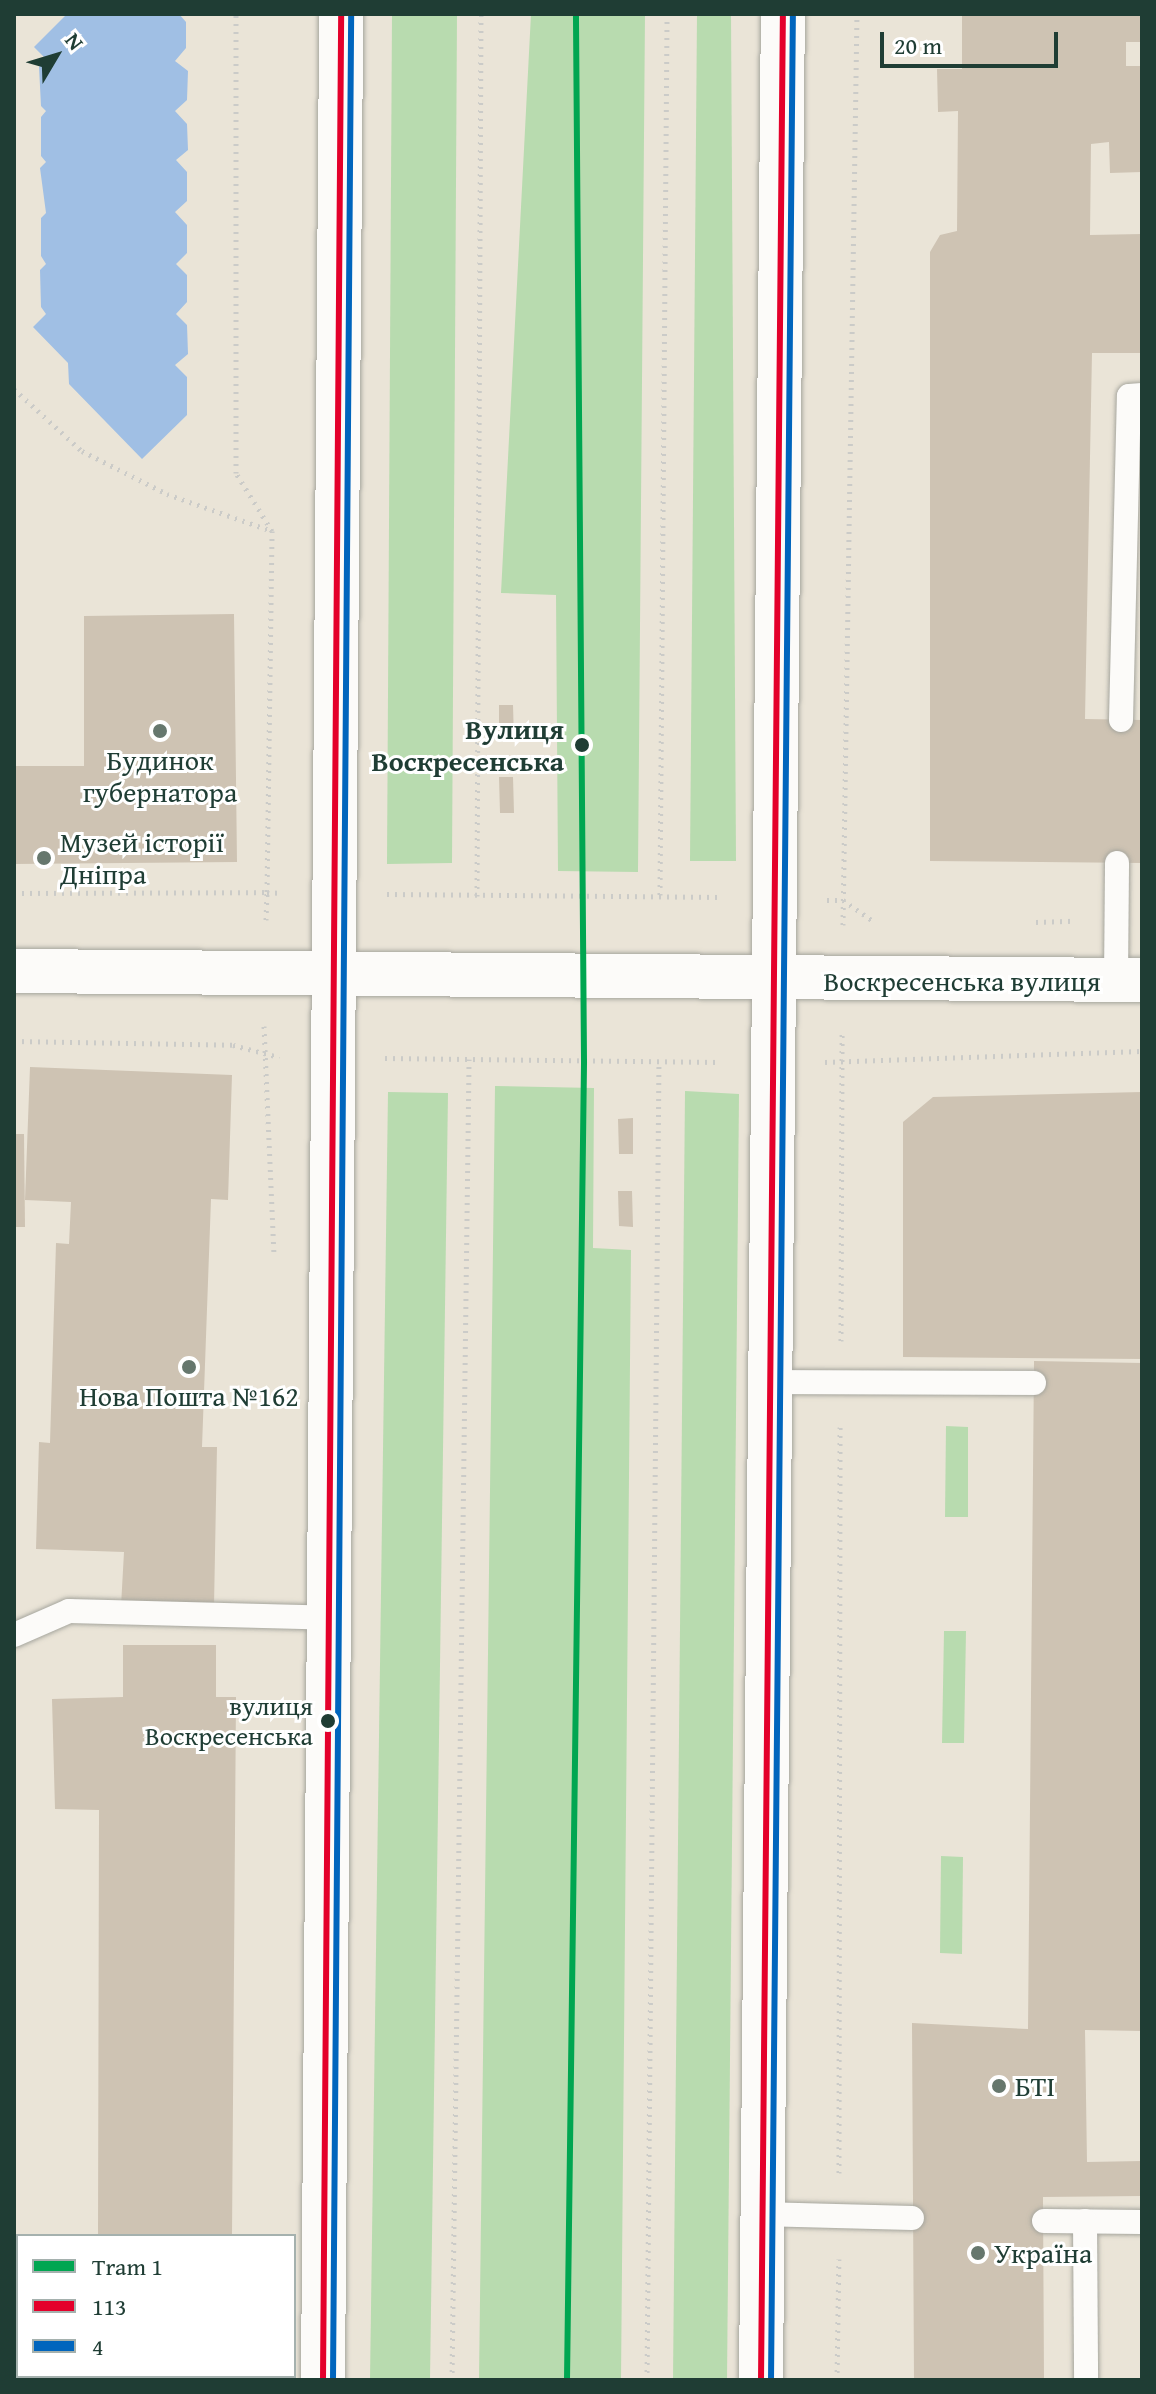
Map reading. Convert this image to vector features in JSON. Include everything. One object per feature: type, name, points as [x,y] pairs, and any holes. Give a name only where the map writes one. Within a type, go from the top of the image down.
[{"type":"main road","points":[[323,2380],[341,14]]},
{"type":"main road","points":[[761,2380],[769,1382],[777,1061],[772,981],[783,14]]},
{"type":"main road","name":"Воскресенська вулиця","points":[[14,971],[772,981],[1129,980]]},
{"type":"lane","points":[[1121,720],[1133,647],[1129,396],[1142,395]]},
{"type":"lane","points":[[1117,863],[1116,920],[1129,980]]},
{"type":"lane","points":[[769,1382],[1034,1383]]},
{"type":"lane","points":[[14,1635],[69,1611],[331,1618]]},
{"type":"lane","points":[[760,2214],[912,2218]]},
{"type":"lane","points":[[1044,2221],[1142,2222]]},
{"type":"lane","points":[[1085,2221],[1086,2380]]},
{"type":"path","points":[[14,893],[267,892],[272,531],[236,473],[236,14]]},
{"type":"path","points":[[481,14],[477,896],[660,895],[667,14]]},
{"type":"path","points":[[837,2380],[842,981],[857,14]]},
{"type":"path","points":[[14,389],[82,451],[167,494],[272,531]]},
{"type":"path","points":[[843,900],[878,923]]},
{"type":"path","points":[[1026,922],[1116,920]]},
{"type":"path","points":[[14,1041],[233,1045],[264,1057]]},
{"type":"path","points":[[842,1062],[1142,1051]]},
{"type":"path","points":[[452,2380],[469,1059],[659,1062],[647,2380]]},
{"type":"green space","points":[[392,14],[457,14],[452,863],[387,864]]},
{"type":"green space","points":[[531,14],[645,14],[638,872],[558,871],[556,595],[501,593]]},
{"type":"green space","points":[[697,14],[731,14],[736,861],[690,861]]},
{"type":"green space","points":[[495,1086],[594,1088],[593,1248],[631,1250],[621,2380],[479,2380]]},
{"type":"green space","points":[[685,1091],[739,1094],[727,2380],[673,2380]]},
{"type":"green space","points":[[388,1092],[448,1093],[430,2380],[370,2380]]},
{"type":"green space","points":[[946,1426],[968,1427],[968,1517],[945,1517]]},
{"type":"green space","points":[[944,1631],[966,1631],[964,1743],[942,1743]]},
{"type":"green space","points":[[941,1856],[963,1857],[962,1954],[940,1953]]},
{"type":"water","points":[[67,14],[179,14],[186,22],[186,48],[175,61],[188,71],[187,100],[175,111],[187,124],[188,150],[176,160],[187,172],[187,201],[175,212],[187,225],[187,253],[176,264],[187,275],[187,302],[176,314],[187,325],[188,354],[175,365],[187,377],[187,415],[142,459],[69,384],[68,363],[33,327],[46,314],[41,307],[40,270],[46,264],[41,256],[41,218],[46,213],[40,168],[46,162],[41,156],[41,117],[46,111],[41,106],[39,67],[46,59],[34,47]]},
{"type":"building","points":[[962,14],[1142,14],[1142,42],[1126,42],[1126,66],[1142,66],[1142,172],[1110,173],[1109,142],[1091,144],[1090,235],[1142,234],[1142,353],[1092,353],[1085,719],[1142,720],[1142,863],[930,861],[930,252],[940,235],[957,231],[958,111],[938,112],[937,69],[962,69]]},
{"type":"building","name":"Будинок губернатора","points":[[234,614],[237,862],[14,864],[14,766],[84,766],[84,616]]},
{"type":"building","points":[[499,705],[513,705],[514,740],[499,741]]},
{"type":"building","points":[[499,777],[513,777],[514,813],[500,813]]},
{"type":"building","points":[[30,1067],[232,1075],[228,1200],[211,1199],[202,1447],[217,1447],[214,1606],[121,1606],[124,1552],[36,1549],[39,1442],[50,1443],[56,1243],[69,1244],[71,1202],[25,1200]]},
{"type":"building","points":[[1142,1092],[1142,1359],[903,1357],[903,1122],[933,1097]]},
{"type":"building","points":[[633,1118],[633,1154],[619,1154],[618,1119]]},
{"type":"building","points":[[14,1134],[24,1134],[25,1227],[14,1227]]},
{"type":"building","points":[[618,1191],[632,1191],[633,1227],[619,1226]]},
{"type":"building","points":[[1034,1361],[1142,1363],[1142,2031],[1085,2030],[1087,2162],[1142,2161],[1142,2196],[1043,2197],[1044,2380],[914,2380],[912,2023],[1028,2029]]},
{"type":"building","points":[[123,1645],[216,1645],[216,1697],[236,1697],[232,2234],[98,2234],[99,1810],[55,1809],[52,1699],[123,1697]]},
{"type":"building","points":[[93,2378],[232,2378],[232,2380]]},
{"type":"tram line","name":"1","points":[[567,2380],[584,1061],[576,14]]},
{"type":"transit line","name":"113","points":[[323,2380],[341,14]]},
{"type":"transit line","name":"4","points":[[333,2380],[351,14]]},
{"type":"transit line","name":"113","points":[[761,2380],[783,14]]},
{"type":"transit line","name":"4","points":[[771,2380],[793,14]]},
{"type":"place","name":"Будинок губернатора","points":[[160,731]]},
{"type":"place","name":"Вулиця Воскресенська","points":[[582,745]]},
{"type":"place","name":"Музей історії Дніпра","points":[[44,858]]},
{"type":"place","name":"Нова Пошта №162","points":[[189,1367]]},
{"type":"place","name":"вулиця Воскресенська","points":[[328,1721]]},
{"type":"place","name":"БТІ","points":[[999,2086]]},
{"type":"place","name":"Україна","points":[[978,2253]]}]
